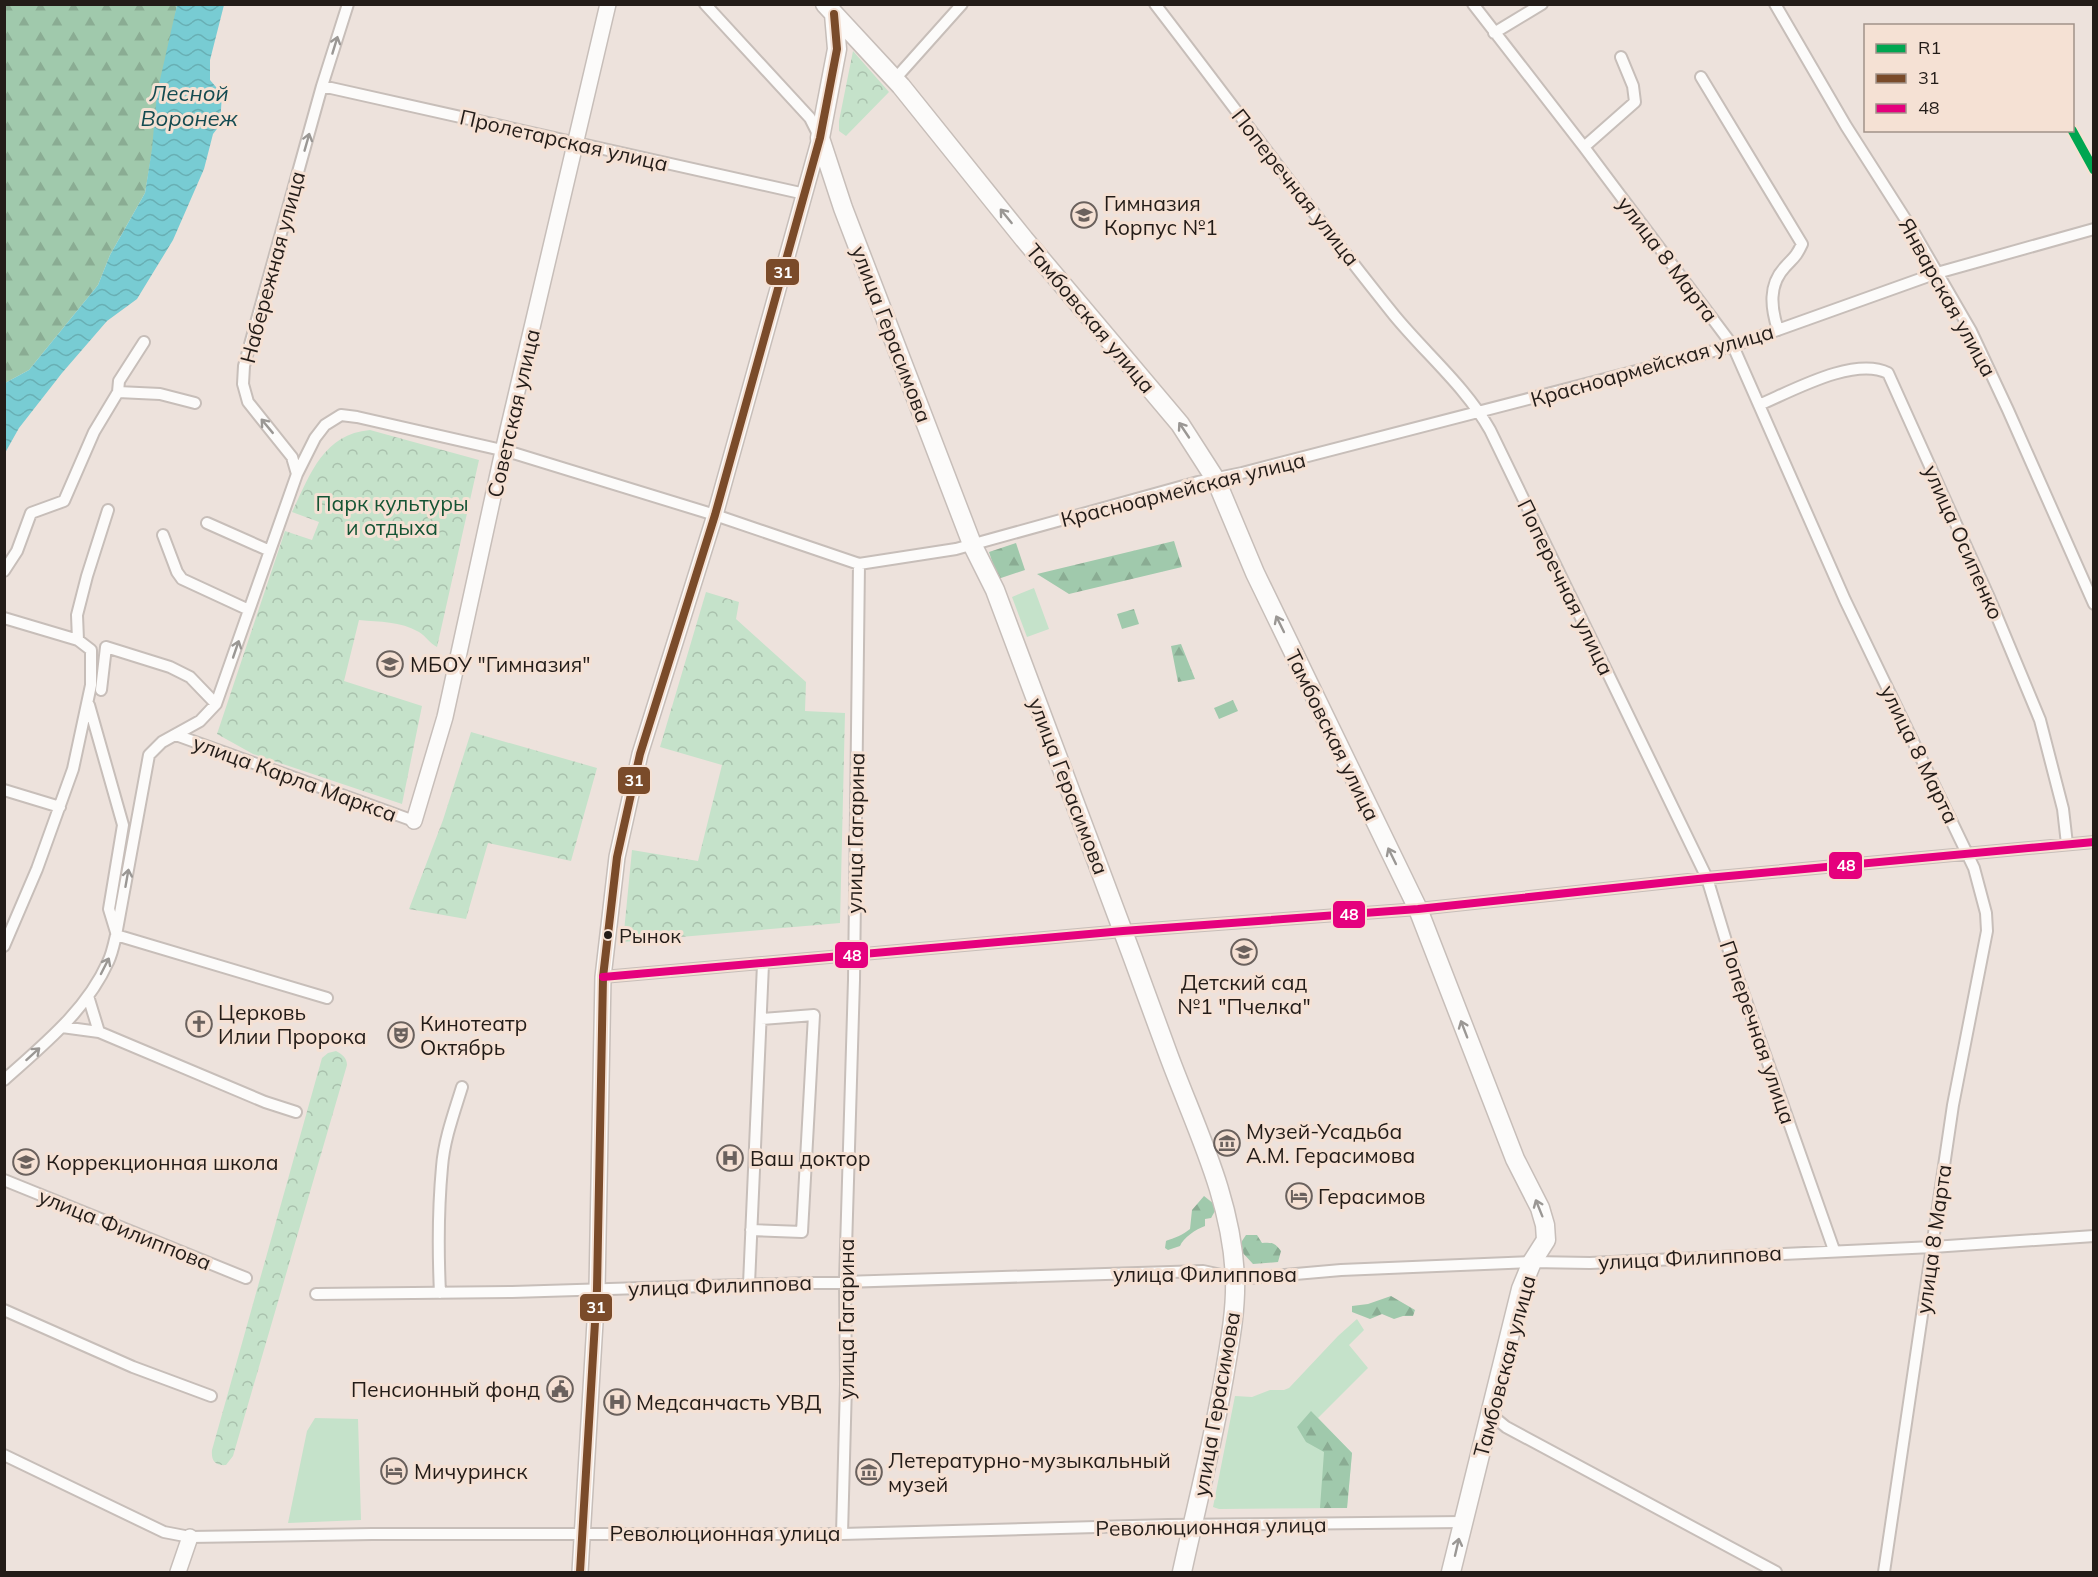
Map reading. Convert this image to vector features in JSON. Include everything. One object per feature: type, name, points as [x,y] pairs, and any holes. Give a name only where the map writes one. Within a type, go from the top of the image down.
[{"type":"main road","name":"Советская улица","points":[[414,821],[445,717],[503,451],[608,4]]},
{"type":"main road","name":"улица Герасимова","points":[[829,9],[837,49],[820,138],[843,208],[972,544],[995,590],[1181,1088],[1217,1178],[1229,1231],[1235,1278],[1233,1321],[1217,1420],[1182,1572]]},
{"type":"main road","name":"Тамбовская улица","points":[[829,9],[895,79],[1024,238],[1180,424],[1216,480],[1255,573],[1418,909],[1515,1159],[1540,1208],[1546,1240],[1532,1262],[1521,1289],[1451,1572]]},
{"type":"main road","points":[[580,1572],[597,1289],[603,977],[617,857],[640,754],[715,514],[820,138]]},
{"type":"main road","points":[[178,1572],[190,1537]]},
{"type":"street","name":"Набережная улица","points":[[297,474],[292,457],[248,402],[243,384],[244,366],[322,86],[348,4]]},
{"type":"street","points":[[705,4],[810,118],[820,138]]},
{"type":"street","points":[[895,79],[962,4]]},
{"type":"street","name":"Поперечная улица","points":[[1155,4],[1395,316],[1480,412],[1707,878],[1732,961],[1834,1250]]},
{"type":"street","name":"улица 8 Марта","points":[[1473,4],[1584,147],[1733,346],[1845,600],[1974,868],[1986,912],[1987,931],[1953,1105],[1884,1572]]},
{"type":"street","points":[[1494,33],[1542,4]]},
{"type":"street","name":"Январская улица","points":[[1775,4],[1846,126],[1913,231],[1971,331],[2094,604]]},
{"type":"street","points":[[1584,147],[1635,102],[1633,86],[1621,57]]},
{"type":"street","points":[[1701,78],[1802,244],[1796,257],[1783,268],[1771,297],[1772,311],[1778,330]]},
{"type":"street","name":"Пролетарская улица","points":[[322,86],[805,194]]},
{"type":"street","name":"Красноармейская улица","points":[[297,474],[315,438],[325,425],[341,416],[376,420],[503,451],[715,514],[859,564],[956,549],[1198,482],[1216,480],[1733,346],[1937,273],[2094,229]]},
{"type":"street","points":[[4,571],[17,550],[31,513],[64,501],[94,432],[118,392],[119,381],[144,342]]},
{"type":"street","name":"улица Осипенко","points":[[1759,405],[1853,369],[1881,369],[1888,373],[1988,595],[2040,720],[2063,809],[2067,844]]},
{"type":"street","points":[[118,392],[160,394],[195,403]]},
{"type":"street","points":[[4,1080],[63,1027],[88,996],[108,961],[116,935],[149,755],[162,742],[200,721],[216,704],[297,474]]},
{"type":"street","points":[[78,640],[77,615],[108,510]]},
{"type":"street","points":[[207,523],[270,551]]},
{"type":"street","points":[[163,535],[177,572],[182,579],[249,610]]},
{"type":"street","name":"улица Гагарина","points":[[842,1534],[846,1384],[845,1282],[854,956],[859,564]]},
{"type":"street","points":[[4,618],[78,640],[91,650],[91,685],[73,770],[38,868],[4,946]]},
{"type":"street","points":[[101,690],[106,647],[170,667],[190,677],[216,704]]},
{"type":"street","points":[[88,701],[123,825],[109,909],[116,935]]},
{"type":"street","name":"улица Карла Маркса","points":[[176,735],[414,821]]},
{"type":"street","points":[[4,790],[60,807]]},
{"type":"street","points":[[603,977],[1123,931],[1418,909],[1707,878],[2094,842]]},
{"type":"street","points":[[116,935],[327,998]]},
{"type":"street","points":[[749,1284],[763,964]]},
{"type":"street","points":[[88,996],[99,1032]]},
{"type":"street","points":[[751,1230],[802,1232],[814,1015],[761,1019]]},
{"type":"street","points":[[63,1027],[99,1032],[265,1102],[296,1112]]},
{"type":"street","points":[[440,1293],[437,1228],[442,1167],[450,1126],[462,1087]]},
{"type":"street","name":"улица Филиппова","points":[[4,1180],[246,1278]]},
{"type":"street","name":"улица Филиппова","points":[[316,1294],[512,1293],[1203,1271],[1235,1278],[1341,1270],[1532,1262],[1590,1263],[1933,1247],[2094,1236]]},
{"type":"street","points":[[4,1310],[132,1367],[211,1396]]},
{"type":"street","points":[[1489,1413],[1506,1427],[1776,1572]]},
{"type":"street","name":"Революционная улица","points":[[4,1455],[164,1532],[190,1537],[582,1533],[842,1534],[1463,1522]]},
{"type":"green space","points":[[5,5],[177,5],[145,193],[110,255],[98,285],[29,370],[5,383]]},
{"type":"green space","points":[[853,51],[889,92],[846,136],[839,131],[839,121]]},
{"type":"green space","name":"Парк культуры и отдыха","points":[[370,430],[479,460],[437,647],[412,628],[359,620],[344,681],[422,706],[402,804],[253,754],[217,734],[285,531],[312,540],[319,522],[292,512],[305,484],[329,448],[354,433]]},
{"type":"green space","points":[[1174,541],[1182,567],[1069,594],[1037,574]]},
{"type":"green space","points":[[1016,543],[1025,570],[998,579],[989,552]]},
{"type":"green space","points":[[1034,588],[1049,629],[1027,637],[1012,597]]},
{"type":"green space","points":[[706,592],[739,602],[736,619],[806,682],[805,711],[845,713],[840,923],[623,942],[632,850],[698,861],[722,765],[660,747]]},
{"type":"green space","points":[[1134,609],[1139,624],[1122,629],[1117,614]]},
{"type":"green space","points":[[1181,644],[1195,679],[1178,682],[1171,646]]},
{"type":"green space","points":[[1233,700],[1238,711],[1219,719],[1214,708]]},
{"type":"green space","points":[[471,732],[597,768],[571,861],[488,843],[466,919],[409,909],[443,820]]},
{"type":"green space","points":[[336,1051],[344,1056],[347,1065],[233,1456],[226,1465],[219,1465],[213,1460],[212,1450],[322,1058]]},
{"type":"green space","points":[[1204,1196],[1214,1204],[1215,1211],[1211,1218],[1205,1219],[1205,1226],[1190,1234],[1180,1246],[1168,1250],[1165,1248],[1166,1241],[1190,1229],[1192,1210]]},
{"type":"green space","points":[[1246,1235],[1257,1235],[1262,1243],[1277,1246],[1281,1251],[1278,1262],[1253,1264],[1241,1251],[1242,1241]]},
{"type":"green space","points":[[1391,1296],[1415,1310],[1413,1316],[1394,1319],[1382,1314],[1370,1319],[1352,1312],[1352,1306],[1368,1304]]},
{"type":"green space","points":[[1357,1319],[1364,1330],[1349,1345],[1368,1368],[1318,1418],[1352,1453],[1347,1508],[1219,1509],[1213,1507],[1235,1396],[1252,1397],[1270,1390],[1289,1388]]},
{"type":"green space","points":[[1311,1411],[1352,1453],[1347,1508],[1320,1508],[1324,1452],[1306,1442],[1297,1427]]},
{"type":"green space","points":[[315,1418],[358,1419],[361,1520],[288,1523],[307,1431]]},
{"type":"water","name":"Лесной Воронеж","points":[[177,5],[224,5],[210,60],[210,80],[222,94],[220,125],[213,134],[204,169],[173,240],[137,299],[107,321],[62,373],[19,428],[5,453],[5,383],[29,370],[98,285],[110,255],[145,193],[157,93]]},
{"type":"transit line","name":"31","points":[[580,1572],[597,1289],[603,977],[617,857],[640,754],[715,515],[820,138],[837,49],[834,14]]},
{"type":"transit line","name":"R1","points":[[2073,132],[2094,170]]},
{"type":"transit line","name":"48","points":[[603,977],[1123,931],[1418,909],[1707,878],[2094,842]]},
{"type":"place","name":"Гимназия Корпус №1","points":[[1084,215]]},
{"type":"place","name":"МБОУ \"Гимназия\"","points":[[390,664]]},
{"type":"place","name":"Рынок","points":[[608,935]]},
{"type":"place","name":"Детский сад №1 \"Пчелка\"","points":[[1244,952]]},
{"type":"place","name":"Церковь Илии Пророка","points":[[199,1024]]},
{"type":"place","name":"Кинотеатр Октябрь","points":[[401,1035]]},
{"type":"place","name":"Музей-Усадьба А.М. Герасимова","points":[[1227,1143]]},
{"type":"place","name":"Ваш доктор","points":[[730,1158]]},
{"type":"place","name":"Коррекционная школа","points":[[26,1162]]},
{"type":"place","name":"Герасимов","points":[[1299,1196]]},
{"type":"place","name":"Пенсионный фонд","points":[[560,1389]]},
{"type":"place","name":"Медсанчасть УВД","points":[[617,1402]]},
{"type":"place","name":"Мичуринск","points":[[394,1471]]},
{"type":"place","name":"Летературно-музыкальный музей","points":[[869,1472]]}]
